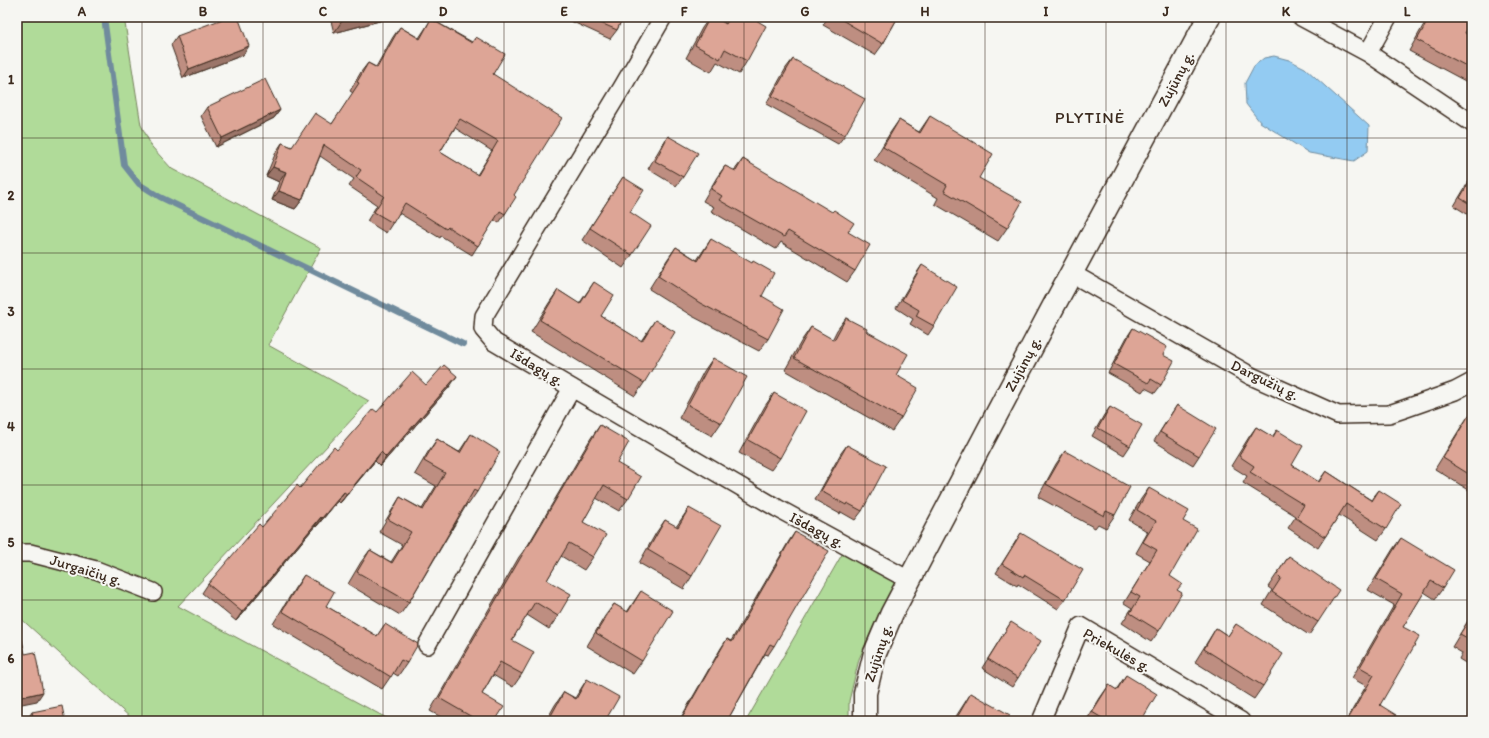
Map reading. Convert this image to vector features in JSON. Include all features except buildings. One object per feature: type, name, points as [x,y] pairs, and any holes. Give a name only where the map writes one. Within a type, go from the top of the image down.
[{"type":"main road","name":"Zujūnų g.","points":[[865,721],[865,693],[875,653],[892,613],[1209,17]]},
{"type":"street","name":"Išdagų g.","points":[[663,17],[484,316],[483,329],[494,342],[572,388],[777,508],[909,580]]},
{"type":"street","points":[[1301,17],[1368,53],[1472,123]]},
{"type":"street","points":[[1368,53],[1388,17]]},
{"type":"street","name":"Dargužių g.","points":[[1072,273],[1251,376],[1338,415],[1389,414],[1455,391],[1472,382]]},
{"type":"street","points":[[427,645],[572,388]]},
{"type":"street","name":"Jurgaičių g.","points":[[17,552],[30,553],[96,570],[153,592]]},
{"type":"street","name":"Priekulės g.","points":[[1041,721],[1081,626],[1241,721]]},
{"type":"green space","points":[[17,17],[124,17],[141,125],[152,147],[172,169],[321,248],[268,345],[369,401],[178,606],[392,721],[131,721],[132,719],[17,615]]},
{"type":"green space","points":[[844,551],[898,578],[878,616],[859,659],[849,701],[849,721],[746,721]]},
{"type":"water","points":[[1274,56],[1289,60],[1305,68],[1369,126],[1368,151],[1354,161],[1309,153],[1260,122],[1246,104],[1245,83],[1254,66],[1264,58]]},
{"type":"waterway","points":[[104,17],[124,165],[139,184],[160,197],[463,344]]},
{"type":"district","name":"PLYTINĖ","points":[[1090,117]]}]
